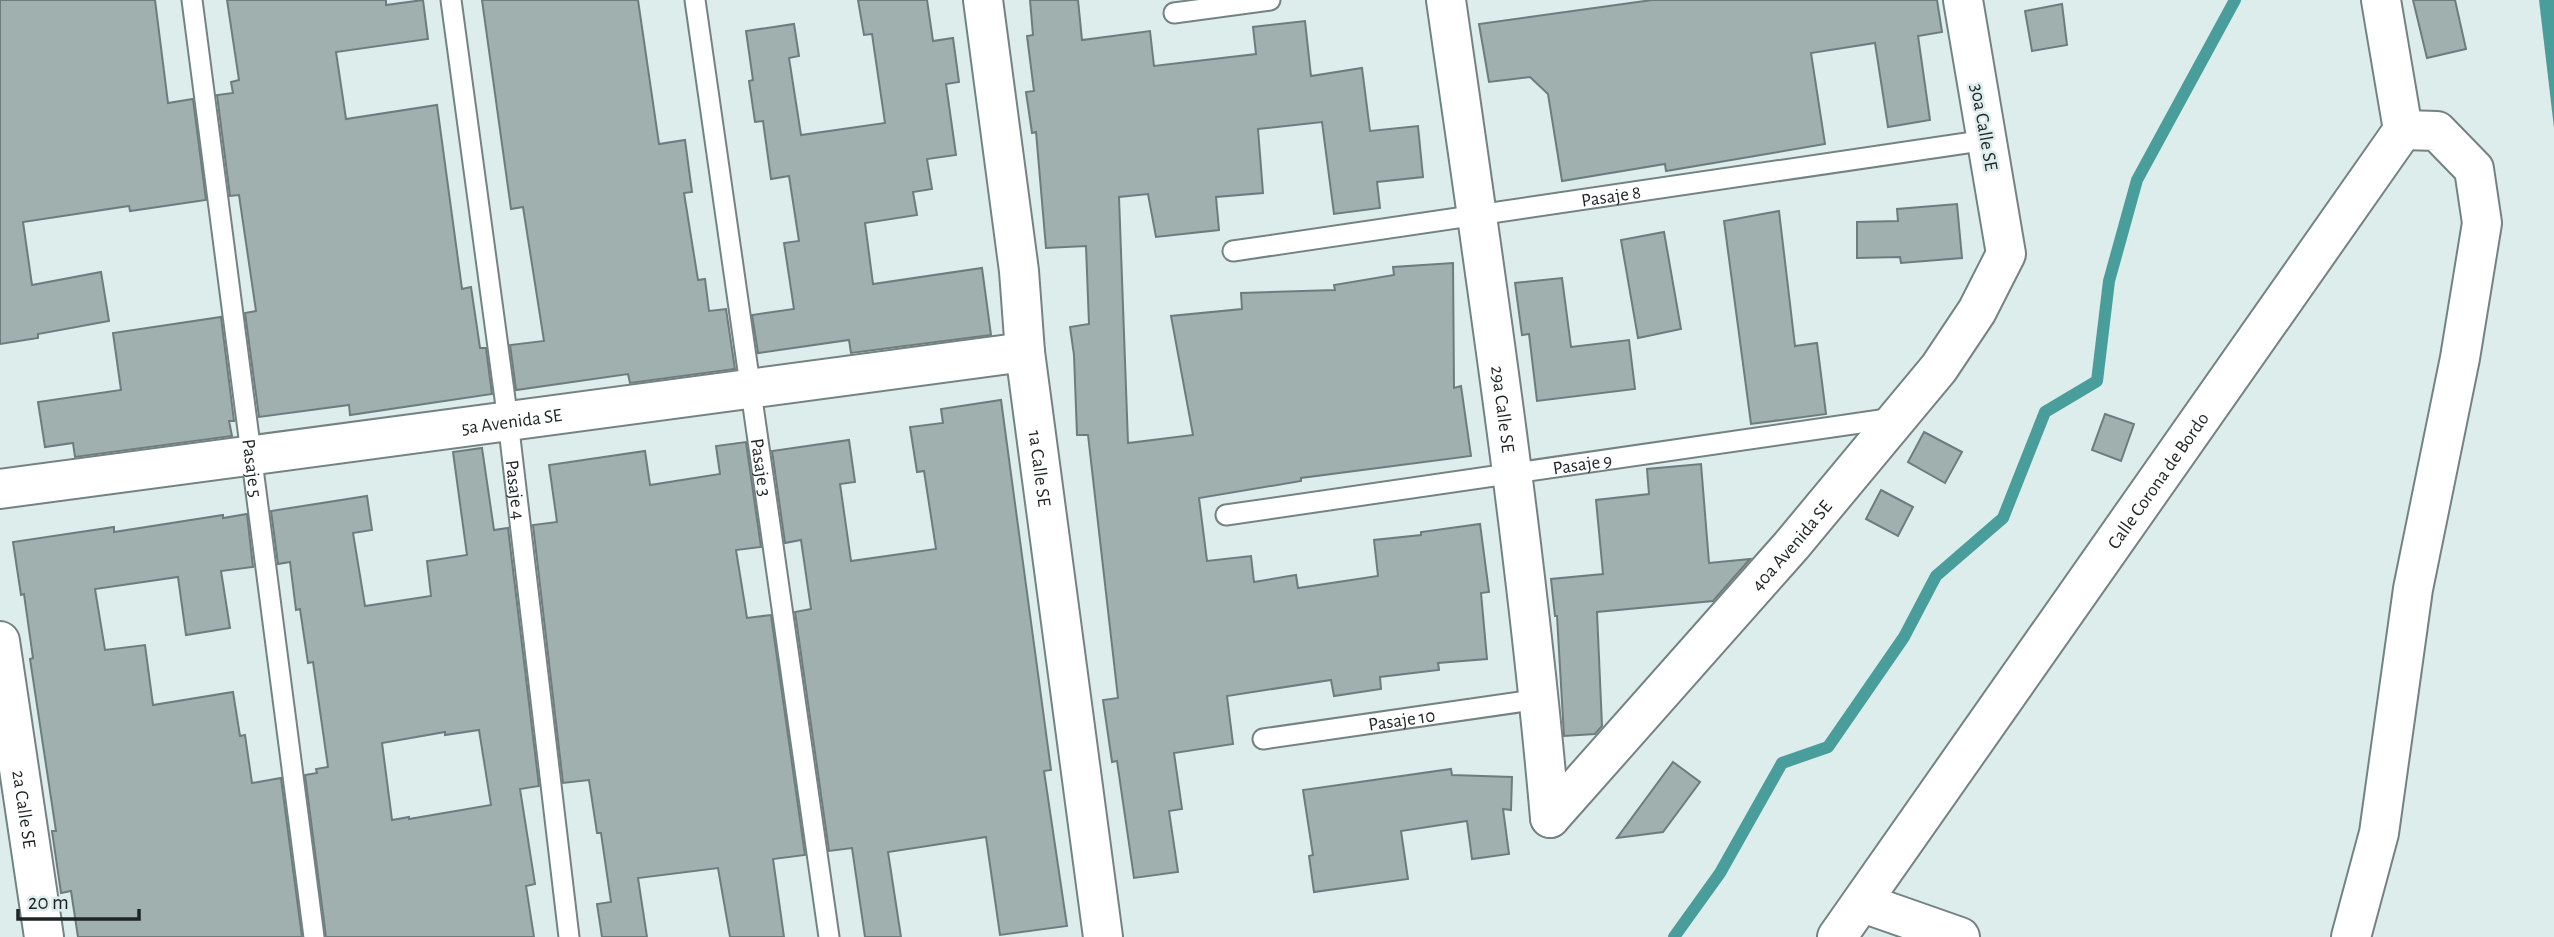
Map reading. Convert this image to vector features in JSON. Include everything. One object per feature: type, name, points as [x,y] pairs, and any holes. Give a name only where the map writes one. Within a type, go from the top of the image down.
[{"type":"street","name":"1a Calle SE","points":[[983,0],[1018,271],[1025,352],[1103,937]]},
{"type":"street","name":"29a Calle SE","points":[[1446,0],[1512,472],[1540,699],[1550,818]]},
{"type":"street","name":"30a Calle SE","points":[[1963,0],[2006,254]]},
{"type":"street","points":[[2351,937],[2379,833],[2413,589],[2460,358],[2482,223],[2474,169],[2437,131],[2403,130],[2381,0]]},
{"type":"street","name":"Calle Corona de Bordo","points":[[1838,937],[2403,130]]},
{"type":"street","name":"40a Avenida SE","points":[[1550,818],[1791,546],[1939,368],[1977,311],[2006,254]]},
{"type":"street","name":"5a Avenida SE","points":[[0,489],[1025,352]]},
{"type":"street","name":"2a Calle SE","points":[[0,641],[44,937]]},
{"type":"street","points":[[1863,903],[1960,937]]},
{"type":"lane","name":"Pasaje 5","points":[[192,0],[314,937]]},
{"type":"lane","name":"Pasaje 4","points":[[451,0],[508,421],[569,937]]},
{"type":"lane","name":"Pasaje 3","points":[[695,0],[829,937]]},
{"type":"lane","points":[[1174,13],[1270,0]]},
{"type":"lane","name":"Pasaje 8","points":[[1233,251],[1987,140]]},
{"type":"lane","name":"Pasaje 9","points":[[1226,515],[1899,417]]},
{"type":"lane","name":"Pasaje 10","points":[[1263,738],[1540,699]]},
{"type":"water","points":[[2539,0],[2554,0],[2554,128]]},
{"type":"building","points":[[0,0],[155,0],[168,103],[193,99],[206,200],[130,211],[129,206],[23,222],[32,285],[101,272],[109,321],[0,344]]},
{"type":"building","points":[[227,0],[386,0],[386,5],[423,0],[428,39],[336,52],[346,119],[437,105],[462,289],[471,287],[480,348],[486,348],[492,394],[350,415],[349,405],[259,417],[245,313],[256,311],[239,195],[230,196],[217,95],[233,93],[231,82],[239,80]]},
{"type":"building","points":[[482,0],[638,0],[659,144],[685,140],[692,192],[684,193],[698,280],[705,279],[709,311],[726,309],[735,369],[630,383],[628,374],[516,390],[510,345],[544,341],[523,207],[511,209]]},
{"type":"building","points":[[858,0],[927,0],[933,41],[953,38],[959,82],[946,84],[956,155],[927,159],[932,189],[913,192],[917,215],[865,223],[873,284],[982,268],[991,335],[851,353],[849,340],[758,353],[752,315],[794,309],[784,243],[799,241],[789,176],[771,179],[763,121],[755,122],[749,81],[753,80],[746,31],[794,24],[799,56],[789,58],[801,135],[885,123],[872,34],[864,35]]},
{"type":"building","points":[[1030,0],[1078,0],[1082,40],[1150,31],[1154,66],[1256,54],[1253,27],[1305,21],[1311,76],[1362,68],[1370,131],[1418,126],[1423,177],[1377,182],[1380,208],[1334,214],[1322,122],[1258,129],[1263,193],[1216,197],[1219,230],[1156,237],[1148,194],[1119,197],[1128,443],[1193,435],[1171,316],[1242,309],[1241,293],[1335,290],[1334,285],[1394,275],[1393,267],[1453,263],[1454,388],[1461,386],[1471,456],[1301,478],[1301,481],[1199,498],[1207,561],[1251,556],[1254,582],[1296,575],[1298,588],[1378,576],[1374,540],[1480,524],[1489,592],[1481,593],[1487,659],[1438,663],[1439,670],[1380,677],[1381,689],[1334,696],[1331,680],[1227,696],[1233,744],[1174,753],[1182,809],[1169,811],[1178,872],[1134,878],[1117,761],[1112,762],[1103,700],[1118,698],[1088,435],[1077,435],[1074,355],[1070,327],[1089,324],[1086,246],[1046,248],[1036,132],[1032,133],[1026,92],[1034,91],[1027,36],[1033,35]]},
{"type":"building","points":[[1652,0],[1937,0],[1942,32],[1918,36],[1930,120],[1888,127],[1875,43],[1811,53],[1825,144],[1666,171],[1665,164],[1562,181],[1548,94],[1530,77],[1489,82],[1479,24]]},
{"type":"building","points":[[2413,0],[2455,0],[2466,49],[2427,58]]},
{"type":"building","points":[[2062,4],[2067,45],[2032,51],[2025,11]]},
{"type":"building","points":[[1957,204],[1962,258],[1901,263],[1900,257],[1857,258],[1857,222],[1898,221],[1897,209]]},
{"type":"building","points":[[1779,211],[1795,346],[1817,343],[1826,414],[1751,424],[1724,221]]},
{"type":"building","points":[[1664,232],[1681,329],[1638,338],[1621,240]]},
{"type":"building","points":[[1562,278],[1571,347],[1629,340],[1635,389],[1537,401],[1529,334],[1522,335],[1515,283]]},
{"type":"building","points":[[221,317],[234,421],[229,421],[232,436],[75,457],[73,443],[45,447],[38,402],[121,390],[113,333]]},
{"type":"building","points":[[1001,400],[1051,770],[1044,771],[1067,926],[1000,935],[986,837],[888,852],[901,937],[865,937],[852,848],[829,851],[795,612],[811,609],[801,540],[785,543],[772,451],[849,440],[855,482],[840,484],[851,561],[936,549],[924,471],[917,472],[910,427],[943,423],[941,409]]},
{"type":"building","points":[[2105,414],[2134,424],[2121,461],[2092,450]]},
{"type":"building","points":[[1924,432],[1962,452],[1945,483],[1908,462]]},
{"type":"building","points":[[746,442],[761,547],[736,550],[747,618],[771,615],[805,855],[773,859],[784,937],[730,937],[718,868],[638,878],[647,937],[602,937],[597,904],[611,902],[601,833],[597,833],[589,780],[563,783],[533,525],[557,522],[549,465],[645,451],[650,485],[720,474],[716,446]]},
{"type":"building","points":[[482,448],[494,530],[508,528],[539,786],[520,789],[535,884],[526,886],[534,937],[326,937],[305,775],[328,767],[313,662],[308,663],[300,609],[296,610],[290,562],[278,564],[271,511],[367,496],[372,530],[353,533],[365,606],[431,596],[427,561],[467,555],[453,452]],"holes":[[[479,730],[491,805],[392,820],[382,743],[445,732],[445,735]]]},
{"type":"building","points":[[1701,464],[1709,563],[1750,559],[1713,601],[1597,612],[1602,726],[1595,734],[1564,736],[1557,616],[1551,579],[1603,574],[1596,500],[1649,494],[1647,469]]},
{"type":"building","points":[[1881,490],[1913,507],[1898,536],[1866,519]]},
{"type":"building","points":[[247,514],[253,567],[221,571],[230,628],[186,635],[178,577],[95,589],[105,650],[145,645],[153,705],[233,692],[240,736],[245,735],[252,783],[281,778],[302,937],[78,937],[71,891],[61,893],[52,831],[56,831],[30,659],[33,658],[13,542],[114,527],[114,532],[223,515],[223,518]]},
{"type":"building","points":[[1673,762],[1700,782],[1663,832],[1617,838]]},
{"type":"building","points":[[1451,769],[1452,775],[1512,777],[1511,810],[1503,809],[1509,854],[1472,859],[1467,821],[1401,831],[1408,879],[1314,892],[1309,856],[1313,855],[1303,790]]},
{"type":"waterway","points":[[1674,937],[1720,873],[1782,763],[1828,747],[1904,637],[1936,576],[2003,518],[2045,412],[2097,381],[2109,281],[2137,180],[2235,0]]}]
